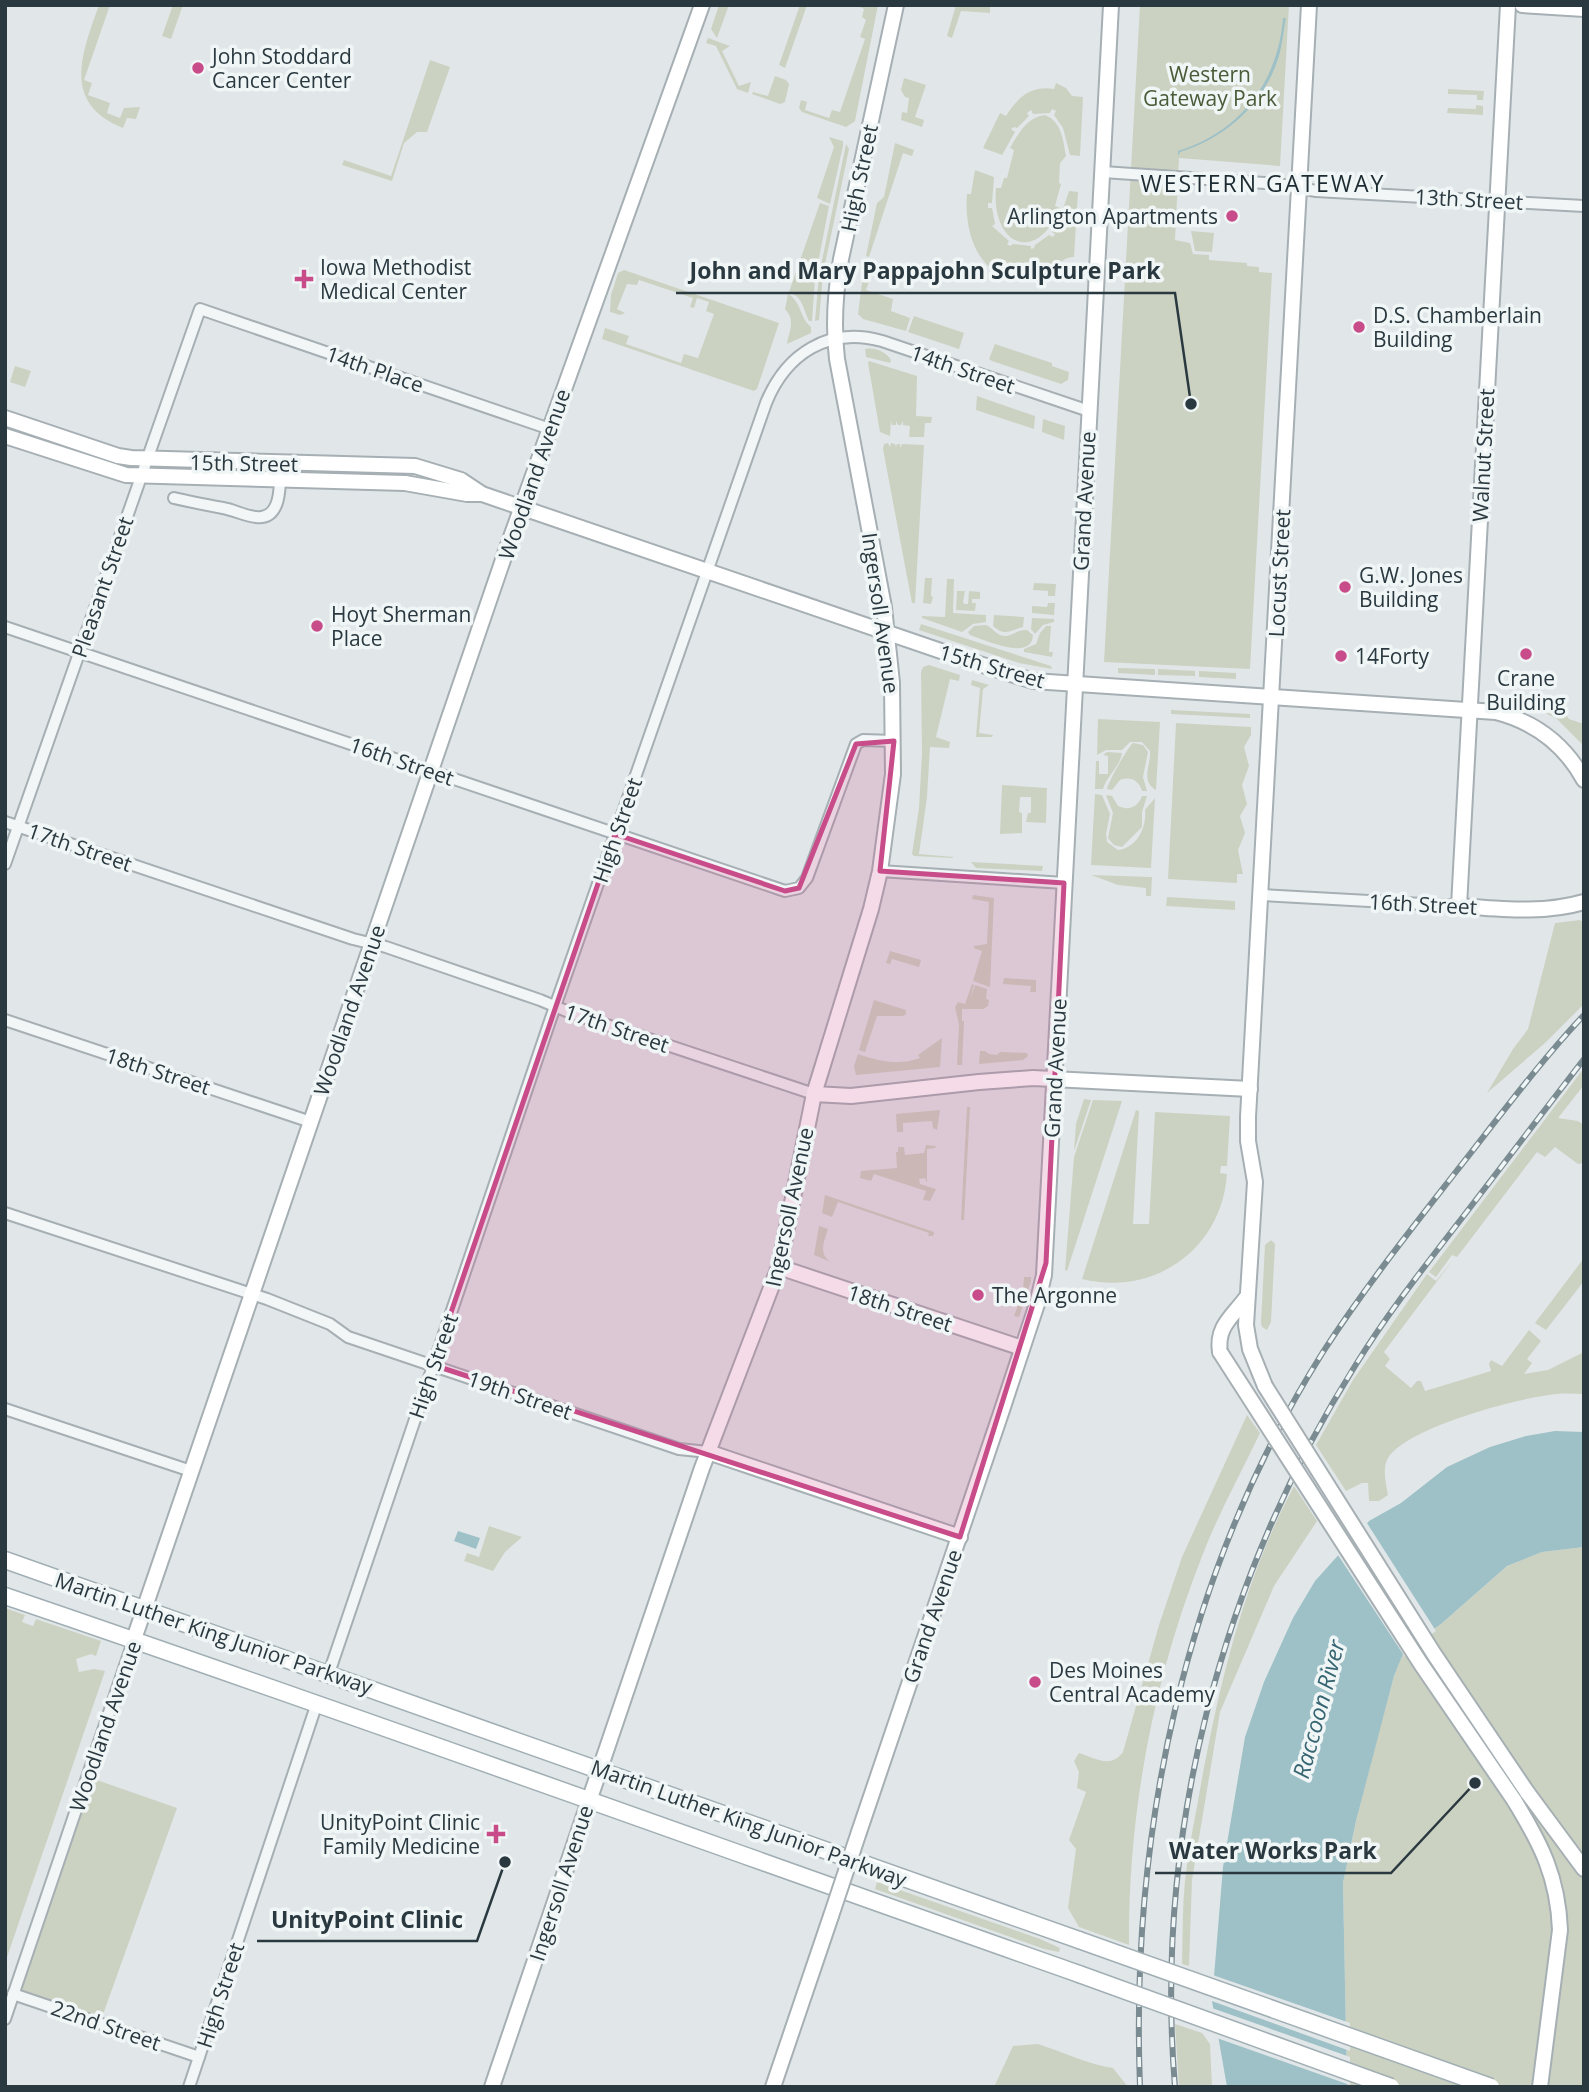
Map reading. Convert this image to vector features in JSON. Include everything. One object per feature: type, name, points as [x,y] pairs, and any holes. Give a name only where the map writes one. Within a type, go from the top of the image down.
[{"type":"main road","name":"Woodland Avenue","points":[[134,1639],[522,508],[702,5]]},
{"type":"main road","name":"High Street","points":[[835,339],[837,281],[896,5]]},
{"type":"main road","name":"Grand Avenue","points":[[773,2087],[960,1537],[1023,1348],[1044,1275],[1111,5]]},
{"type":"main road","name":"Locust Street","points":[[1309,5],[1250,1089],[1248,1141],[1255,1182],[1247,1335],[1265,1386],[1434,1654],[1527,1792],[1584,1870]]},
{"type":"main road","name":"Walnut Street","points":[[1459,906],[1508,5]]},
{"type":"main road","points":[[1522,5],[1584,9]]},
{"type":"main road","name":"Ingersoll Avenue","points":[[492,2087],[708,1452],[779,1267],[814,1094],[871,909],[880,871],[890,808],[894,741],[888,632],[835,339]]},
{"type":"main road","name":"15th Street","points":[[5,418],[118,456],[147,460],[415,466],[461,480],[482,494],[522,508],[1033,681],[1469,709],[1508,715],[1535,727],[1565,752],[1584,780]]},
{"type":"main road","name":"15th Street","points":[[5,436],[98,467],[141,477],[405,483],[467,494],[482,494]]},
{"type":"main road","name":"16th Street","points":[[1459,906],[1535,910],[1557,909],[1584,902]]},
{"type":"main road","name":"17th Street","points":[[814,1094],[851,1096],[990,1081],[1055,1079],[1250,1089]]},
{"type":"main road","name":"18th Street","points":[[779,1267],[1023,1348]]},
{"type":"main road","points":[[1247,1297],[1223,1326],[1218,1338],[1220,1352],[1421,1664],[1534,1831],[1555,1881],[1560,1930],[1540,2087]]},
{"type":"main road","name":"19th Street","points":[[708,1452],[860,1501],[960,1537]]},
{"type":"main road","name":"Martin Luther King Junior Parkway","points":[[5,1560],[1492,2087]]},
{"type":"main road","name":"Martin Luther King Junior Parkway","points":[[5,1596],[589,1798],[1391,2087]]},
{"type":"street","name":"13th Street","points":[[1103,172],[1284,184],[1299,189],[1584,206]]},
{"type":"street","name":"14th Place","points":[[200,309],[550,429]]},
{"type":"street","name":"Pleasant Street","points":[[5,864],[200,309]]},
{"type":"street","name":"14th Street","points":[[835,339],[868,338],[1090,411]]},
{"type":"street","name":"High Street","points":[[329,1673],[555,1006],[765,403],[785,368],[804,352],[835,339]]},
{"type":"street","points":[[174,498],[260,517],[271,513],[276,507],[281,464]]},
{"type":"street","name":"16th Street","points":[[5,626],[785,891],[799,888],[807,878],[856,744],[863,740],[894,741]]},
{"type":"street","name":"17th Street","points":[[5,822],[814,1094]]},
{"type":"street","points":[[880,871],[1064,883]]},
{"type":"street","name":"16th Street","points":[[1261,895],[1459,906]]},
{"type":"street","name":"18th Street","points":[[5,1020],[311,1122]]},
{"type":"street","name":"19th Street","points":[[5,1213],[251,1294],[330,1324],[348,1337],[679,1449],[708,1452]]},
{"type":"street","points":[[5,1409],[191,1471]]},
{"type":"street","name":"Woodland Avenue","points":[[5,2019],[134,1639]]},
{"type":"street","name":"High Street","points":[[189,2087],[317,1703]]},
{"type":"street","name":"22nd Street","points":[[13,1994],[199,2057]]},
{"type":"highlighted area","points":[[894,741],[880,871],[1064,883],[1046,1263],[960,1537],[433,1365],[615,834],[785,891],[799,888],[856,744]]},
{"type":"green space","points":[[99,5],[110,5],[84,80],[92,83],[88,95],[110,103],[107,113],[120,118],[124,108],[140,107],[136,119],[127,118],[123,128],[103,118],[91,105],[84,91],[81,75],[83,58]]},
{"type":"green space","points":[[173,5],[183,5],[171,39],[162,36]]},
{"type":"green space","points":[[719,5],[729,5],[717,38],[711,29]]},
{"type":"green space","points":[[800,5],[807,5],[785,68],[779,65]]},
{"type":"green space","points":[[855,5],[878,5],[855,121],[846,127],[802,112],[799,108],[801,100],[807,102],[805,110],[829,118],[832,110],[840,112],[865,39],[860,37],[866,20],[862,17],[864,9]]},
{"type":"green space","points":[[956,5],[990,5],[990,13],[961,11],[952,38],[947,36]]},
{"type":"green space","name":"Western Gateway Park","points":[[1140,5],[1289,5],[1280,166],[1179,158],[1175,240],[1190,243],[1193,254],[1209,255],[1209,260],[1247,263],[1247,266],[1259,267],[1259,272],[1272,273],[1250,669],[1104,662]]},
{"type":"green space","points":[[708,38],[730,46],[722,51],[739,86],[751,82],[748,93],[737,89],[716,46],[706,43]]},
{"type":"green space","points":[[430,60],[450,67],[427,132],[417,132],[404,143],[392,181],[342,165],[344,160],[391,176]]},
{"type":"green space","points":[[775,76],[789,84],[785,102],[780,104],[752,94],[753,92],[768,96]]},
{"type":"green space","points":[[904,78],[926,85],[915,117],[924,120],[922,127],[901,120],[902,112],[907,113],[909,98],[905,97],[901,90]]},
{"type":"green space","points":[[1056,83],[1066,88],[1072,96],[1083,97],[1080,156],[1070,155],[1063,128],[1054,115],[1056,111],[1052,109],[1050,113],[1033,114],[1031,110],[1027,113],[1029,116],[1017,128],[1011,129],[1015,132],[1002,155],[983,148],[1000,113],[1006,116],[1026,94],[1038,89],[1054,89]]},
{"type":"green space","points":[[1448,89],[1484,91],[1483,100],[1477,100],[1477,95],[1448,94]]},
{"type":"green space","points":[[1476,105],[1483,106],[1483,115],[1447,113],[1448,108],[1476,109]]},
{"type":"green space","points":[[1045,115],[1058,127],[1066,156],[1060,163],[1061,184],[1055,206],[1060,208],[1040,237],[1028,242],[1018,241],[1008,235],[1001,224],[996,208],[996,188],[1001,188],[1004,178],[1007,178],[1014,150],[1010,148],[1020,132],[1033,119]]},
{"type":"green space","points":[[829,137],[843,141],[830,204],[817,198],[834,147]]},
{"type":"green space","points":[[895,143],[914,150],[912,156],[903,153],[869,257],[866,256],[877,203],[884,197]]},
{"type":"green space","points":[[846,144],[849,149],[823,274],[819,320],[815,321],[819,275]]},
{"type":"green space","points":[[975,170],[994,177],[992,203],[988,203],[988,208],[992,208],[995,224],[992,226],[1009,241],[1007,244],[1010,246],[1031,246],[1031,249],[1049,235],[1053,237],[1055,234],[1052,232],[1069,191],[1078,192],[1074,257],[1041,274],[1022,278],[1005,276],[992,269],[974,245],[969,229],[967,194],[971,194]]},
{"type":"green space","points":[[820,203],[829,206],[815,279],[812,321],[809,321],[800,300],[789,292]]},
{"type":"green space","points":[[1191,231],[1214,233],[1212,252],[1195,251]]},
{"type":"green space","points":[[865,259],[876,262],[866,290],[893,299],[891,311],[910,318],[906,331],[863,319],[858,314]]},
{"type":"green space","points":[[624,270],[779,323],[757,389],[754,391],[602,339],[605,328],[629,336],[626,344],[681,363],[684,354],[698,358],[714,314],[706,311],[709,302],[697,298],[694,308],[690,307],[693,298],[639,280],[637,285],[627,284],[617,309],[625,313],[620,315],[610,312],[611,295],[618,273]]},
{"type":"green space","points":[[788,294],[796,301],[811,327],[811,333],[787,344],[791,322],[785,309]]},
{"type":"green space","points":[[914,316],[964,333],[959,349],[908,332]]},
{"type":"green space","points":[[995,344],[1052,363],[1052,366],[1069,372],[1068,380],[1061,384],[992,361],[989,359]]},
{"type":"green space","points":[[865,349],[883,352],[891,360],[890,363],[866,357]]},
{"type":"green space","points":[[869,361],[917,376],[916,416],[932,417],[931,423],[925,423],[924,437],[909,437],[910,426],[903,425],[903,421],[901,425],[896,421],[896,425],[892,425],[891,421],[890,436],[880,432]]},
{"type":"green space","points":[[15,366],[31,371],[25,387],[10,382]]},
{"type":"green space","points":[[977,396],[1035,416],[1034,429],[976,410]]},
{"type":"green space","points":[[1043,419],[1065,426],[1064,440],[1042,432]]},
{"type":"green space","points":[[888,443],[890,447],[891,443],[896,447],[900,444],[900,448],[902,444],[924,445],[915,603],[912,603],[883,449],[884,444]]},
{"type":"green space","points":[[170,466],[242,468],[241,474],[170,473]]},
{"type":"green space","points":[[304,469],[393,471],[392,477],[303,475]]},
{"type":"green space","points":[[925,578],[932,578],[931,604],[923,603]]},
{"type":"green space","points":[[947,579],[954,579],[953,613],[986,615],[986,622],[973,624],[962,632],[922,618],[945,617]]},
{"type":"green space","points":[[1034,583],[1056,584],[1055,596],[1048,596],[1048,591],[1033,590]]},
{"type":"green space","points":[[957,591],[965,591],[964,604],[968,604],[969,591],[980,592],[980,599],[972,599],[972,603],[976,603],[975,611],[956,610]]},
{"type":"green space","points":[[1048,603],[1055,603],[1054,615],[1032,613],[1032,606],[1047,607]]},
{"type":"green space","points":[[994,615],[1024,617],[1023,627],[1008,632],[1001,631],[993,626]]},
{"type":"green space","points":[[1032,618],[1054,619],[1054,622],[1043,625],[1035,634],[1031,629]]},
{"type":"green space","points":[[921,624],[1051,666],[1052,669],[1019,663],[919,630]]},
{"type":"green space","points":[[986,625],[1004,636],[1027,630],[1033,635],[1031,643],[1025,647],[1007,647],[968,632],[974,626]]},
{"type":"green space","points":[[1046,626],[1051,626],[1049,652],[1053,652],[1052,657],[1024,652],[1024,649],[1036,644]]},
{"type":"green space","points":[[929,665],[960,675],[959,681],[950,679],[936,737],[950,742],[949,748],[930,747],[927,797],[919,854],[954,857],[952,858],[912,854],[919,808],[922,753],[921,672],[923,667]]},
{"type":"green space","points":[[1118,668],[1155,669],[1155,675],[1118,673]]},
{"type":"green space","points":[[1158,669],[1195,671],[1195,676],[1158,675]]},
{"type":"green space","points":[[1199,671],[1236,673],[1236,679],[1199,677]]},
{"type":"green space","points":[[972,680],[989,685],[983,689],[979,733],[993,735],[992,737],[976,737],[980,688],[971,685]]},
{"type":"green space","points":[[1521,697],[1546,708],[1564,711],[1569,719],[1584,724],[1584,746],[1557,719],[1520,700]]},
{"type":"green space","points":[[1171,710],[1250,714],[1250,718],[1171,714]]},
{"type":"green space","points":[[1098,719],[1160,722],[1156,790],[1148,782],[1150,751],[1142,742],[1130,742],[1122,750],[1106,750],[1097,755]]},
{"type":"green space","points":[[1176,723],[1251,727],[1251,735],[1244,747],[1249,766],[1242,785],[1247,804],[1240,816],[1245,833],[1238,850],[1243,874],[1237,874],[1237,883],[1168,879]]},
{"type":"green space","points":[[1133,743],[1143,745],[1148,752],[1143,777],[1147,791],[1142,791],[1134,780],[1127,778],[1120,780],[1112,790],[1107,789],[1111,779]]},
{"type":"green space","points":[[1107,752],[1122,753],[1103,789],[1095,789],[1096,761],[1099,761],[1099,774],[1108,774],[1108,756],[1103,755]]},
{"type":"green space","points":[[1002,785],[1047,788],[1046,823],[1026,822],[1028,813],[1031,813],[1031,797],[1020,797],[1022,833],[1000,834]]},
{"type":"green space","points":[[1095,794],[1102,795],[1110,814],[1107,842],[1118,850],[1131,845],[1139,836],[1145,810],[1155,798],[1151,868],[1091,865]]},
{"type":"green space","points":[[1106,795],[1112,796],[1118,806],[1126,808],[1136,805],[1142,796],[1147,796],[1142,812],[1142,827],[1122,847],[1114,845],[1108,838],[1113,813]]},
{"type":"green space","points":[[971,862],[1043,866],[1042,871],[976,868]]},
{"type":"green space","points":[[1091,875],[1152,877],[1151,896],[1146,896],[1146,888],[1118,885]]},
{"type":"green space","points":[[973,895],[994,898],[990,987],[973,981],[982,951],[974,946],[987,944],[989,902],[972,899]]},
{"type":"green space","points":[[1167,897],[1235,901],[1235,910],[1166,906]]},
{"type":"green space","points":[[1580,920],[1584,923],[1584,1004],[1545,1043],[1487,1093],[1528,1029],[1555,923]]},
{"type":"green space","points":[[890,951],[921,960],[919,967],[892,959],[890,964],[886,963]]},
{"type":"green space","points":[[1004,978],[1036,980],[1036,992],[1030,992],[1031,986],[1003,984]]},
{"type":"green space","points":[[972,984],[974,985],[970,1000],[975,985],[987,989],[988,1006],[983,1009],[962,1009],[962,1065],[957,1065],[959,1024],[955,1007],[958,1002],[965,1004]]},
{"type":"green space","points":[[874,1000],[906,1010],[906,1014],[877,1016],[865,1052],[859,1050]]},
{"type":"green space","points":[[942,1038],[940,1067],[856,1075],[854,1066],[858,1054],[889,1062],[904,1062],[920,1058],[918,1055]]},
{"type":"green space","points":[[980,1051],[997,1055],[1000,1052],[1027,1053],[1028,1056],[1023,1060],[979,1064]]},
{"type":"green space","points":[[1584,1068],[1584,1085],[1558,1118],[1578,1121],[1584,1125],[1584,1163],[1578,1164],[1555,1147],[1545,1157],[1537,1152],[1457,1257],[1452,1255],[1436,1277],[1429,1272]]},
{"type":"green space","points":[[1084,1099],[1091,1100],[1074,1151],[1076,1124]]},
{"type":"green space","points":[[1093,1100],[1122,1101],[1067,1271],[1074,1157]]},
{"type":"green space","points":[[967,1107],[970,1107],[964,1220],[961,1220]]},
{"type":"green space","points":[[940,1110],[937,1130],[933,1128],[932,1121],[903,1123],[903,1132],[897,1132],[896,1114]]},
{"type":"green space","points":[[1136,1110],[1139,1111],[1133,1224],[1149,1224],[1155,1112],[1230,1116],[1227,1166],[1221,1166],[1220,1173],[1227,1174],[1222,1201],[1212,1225],[1198,1245],[1180,1261],[1158,1273],[1134,1281],[1109,1283],[1082,1279]]},
{"type":"green space","points":[[926,1145],[936,1146],[927,1149],[927,1183],[925,1178],[919,1179],[920,1184],[936,1189],[930,1201],[923,1200],[926,1191],[874,1174],[871,1181],[860,1178],[861,1171],[897,1168],[898,1147],[904,1147],[905,1155],[924,1153]]},
{"type":"green space","points":[[825,1195],[934,1232],[933,1236],[838,1202],[832,1217],[822,1213]]},
{"type":"green space","points":[[819,1226],[828,1229],[823,1251],[831,1262],[814,1255]]},
{"type":"green space","points":[[1271,1240],[1275,1244],[1271,1322],[1267,1330],[1261,1323],[1265,1245]]},
{"type":"green space","points":[[1584,1258],[1584,1281],[1546,1330],[1535,1323]]},
{"type":"green space","points":[[1453,1260],[1384,1352],[1390,1359],[1385,1366],[1411,1388],[1417,1381],[1421,1381],[1425,1391],[1491,1371],[1491,1360],[1502,1366],[1529,1330],[1541,1341],[1527,1359],[1532,1363],[1524,1374],[1548,1370],[1582,1353],[1584,1349],[1584,1394],[1540,1396],[1493,1407],[1417,1435],[1399,1446],[1386,1462],[1388,1495],[1379,1501],[1369,1501],[1368,1483],[1346,1491],[1316,1445],[1353,1380],[1427,1274],[1436,1281]]},
{"type":"green space","points":[[1024,1277],[1031,1277],[1031,1281],[1019,1317],[1014,1316],[1023,1291]]},
{"type":"green space","points":[[1247,1415],[1260,1433],[1221,1511],[1201,1559],[1169,1652],[1157,1700],[1139,1797],[1133,1847],[1129,1945],[1079,1927],[1068,1908],[1076,1849],[1069,1840],[1086,1792],[1077,1788],[1079,1772],[1074,1761],[1079,1753],[1108,1761],[1123,1752],[1159,1625],[1182,1557]]},
{"type":"green space","points":[[1294,1486],[1317,1521],[1274,1586],[1220,1712],[1192,1880],[1189,1966],[1182,1964],[1183,1907],[1191,1840],[1208,1745],[1248,1594],[1276,1522]]},
{"type":"green space","points":[[489,1526],[522,1537],[505,1552],[493,1571],[464,1561],[467,1553],[479,1557]]},
{"type":"green space","points":[[1584,1547],[1584,2087],[1347,2087],[1343,1883],[1375,1746],[1394,1676],[1405,1649],[1441,1624],[1507,1566],[1542,1552]]},
{"type":"green space","points":[[5,1608],[25,1615],[22,1622],[33,1626],[36,1619],[101,1641],[96,1656],[91,1654],[76,1659],[79,1672],[94,1669],[105,1671],[5,1963]]},
{"type":"green space","points":[[94,1779],[177,1808],[101,2020],[13,1994]]},
{"type":"green space","points":[[877,1882],[1040,1939],[1060,1948],[1059,1952],[875,1889]]},
{"type":"green space","points":[[1175,2024],[1202,2033],[1210,2044],[1212,2087],[1179,2087]]},
{"type":"green space","points":[[1038,2044],[1084,2061],[1113,2068],[1128,2087],[994,2087],[1013,2046]]},
{"type":"water","points":[[1283,18],[1286,18],[1278,59],[1263,91],[1227,129],[1180,152],[1178,156],[1178,151],[1220,131],[1252,101],[1273,63]]},
{"type":"water","name":"Raccoon River","points":[[1555,1431],[1584,1432],[1584,1547],[1542,1552],[1507,1566],[1441,1624],[1405,1649],[1394,1676],[1356,1821],[1343,1883],[1347,2087],[1227,2087],[1212,2001],[1223,1867],[1245,1737],[1264,1682],[1293,1618],[1315,1581],[1369,1521],[1401,1503],[1447,1467],[1490,1447]]},
{"type":"water","points":[[458,1531],[480,1538],[476,1549],[454,1541]]},
{"type":"pier","points":[[1365,1520],[1436,1631],[1408,1651],[1405,1657],[1336,1552]]},
{"type":"pier","points":[[1210,1974],[1350,2023],[1350,2051],[1209,2000]]},
{"type":"pier","points":[[1209,2007],[1350,2057],[1350,2085],[1214,2037]]},
{"type":"railway","points":[[1140,2087],[1139,1991],[1145,1895],[1157,1799],[1176,1705],[1202,1613],[1235,1523],[1275,1436],[1338,1329],[1502,1113],[1584,1015]]},
{"type":"railway","points":[[1175,2087],[1171,1992],[1175,1898],[1187,1804],[1207,1712],[1234,1621],[1267,1533],[1308,1448],[1367,1347],[1420,1272],[1584,1059]]},
{"type":"place","name":"John Stoddard Cancer Center","points":[[198,68]]},
{"type":"place","name":"Arlington Apartments","points":[[1232,216]]},
{"type":"place","name":"Iowa Methodist Medical Center","points":[[304,279]]},
{"type":"place","name":"D.S. Chamberlain Building","points":[[1359,327]]},
{"type":"place","name":"John and Mary Pappajohn Sculpture Park","points":[[1191,404]]},
{"type":"place","name":"G.W. Jones Building","points":[[1345,587]]},
{"type":"place","name":"Hoyt Sherman Place","points":[[317,626]]},
{"type":"place","name":"Crane Building","points":[[1526,654]]},
{"type":"place","name":"14Forty","points":[[1341,656]]},
{"type":"place","name":"The Argonne","points":[[978,1295]]},
{"type":"place","name":"Des Moines Central Academy","points":[[1035,1682]]},
{"type":"place","name":"Water Works Park","points":[[1475,1783]]},
{"type":"place","name":"UnityPoint Clinic Family Medicine","points":[[496,1834]]},
{"type":"place","name":"UnityPoint Clinic","points":[[505,1862]]},
{"type":"district","name":"WESTERN GATEWAY","points":[[1263,183]]}]
